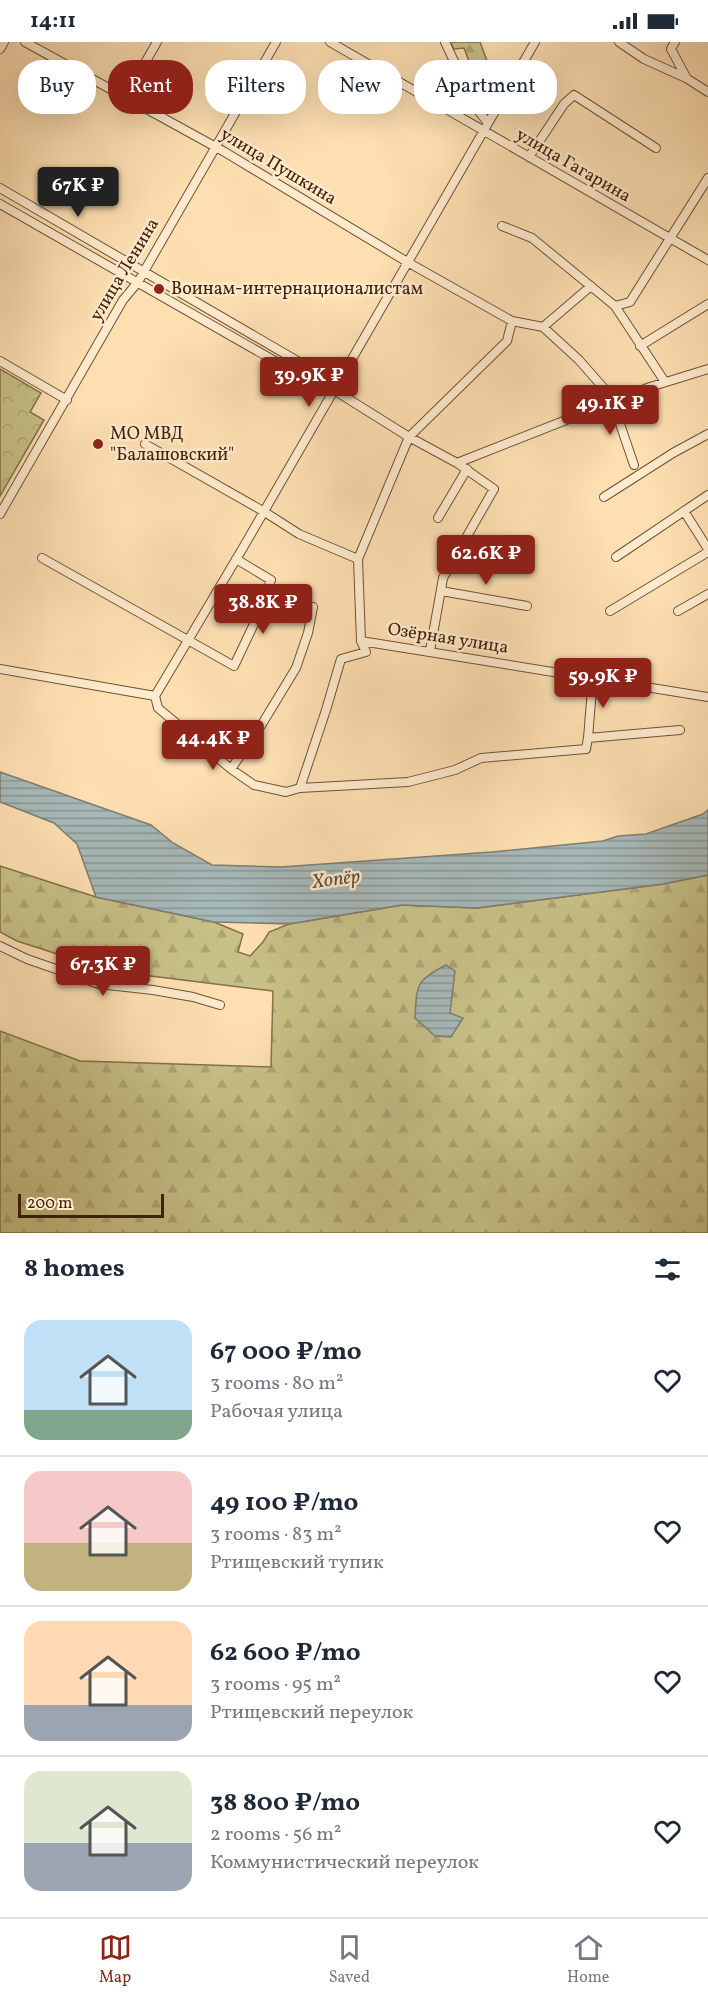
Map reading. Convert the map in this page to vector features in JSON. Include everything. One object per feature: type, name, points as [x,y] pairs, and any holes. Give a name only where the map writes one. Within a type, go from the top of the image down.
[{"type":"street","points":[[0,49],[4,42]]},
{"type":"street","name":"улица Пушкина","points":[[26,42],[108,86]]},
{"type":"street","points":[[147,60],[157,42]]},
{"type":"street","name":"улица Ленина","points":[[0,514],[123,300],[138,282],[276,42]]},
{"type":"street","name":"улица Гагарина","points":[[330,42],[708,260]]},
{"type":"street","points":[[445,42],[476,108],[488,123]]},
{"type":"street","points":[[154,696],[236,560],[535,42]]},
{"type":"street","points":[[619,42],[644,59],[686,78],[708,92]]},
{"type":"street","points":[[675,42],[671,50],[686,78]]},
{"type":"street","points":[[529,157],[564,104],[574,95],[656,148]]},
{"type":"street","name":"улица Пушкина","points":[[157,114],[512,321],[543,327]]},
{"type":"street","points":[[615,306],[630,302],[708,178]]},
{"type":"street","points":[[0,188],[144,271],[409,437],[467,469],[494,489],[443,578],[430,651]]},
{"type":"street","points":[[0,204],[334,389]]},
{"type":"street","points":[[502,226],[532,238],[615,306],[665,382]]},
{"type":"street","points":[[591,286],[543,327],[579,360],[615,401],[618,418],[634,465]]},
{"type":"street","points":[[640,346],[708,304]]},
{"type":"street","points":[[300,788],[340,659],[366,652],[361,641],[358,559],[409,437],[507,340],[512,321]]},
{"type":"street","points":[[0,361],[67,400]]},
{"type":"street","points":[[457,463],[665,382],[708,369]]},
{"type":"street","points":[[604,497],[673,453],[708,434]]},
{"type":"street","points":[[145,444],[299,534],[358,559]]},
{"type":"street","points":[[438,518],[467,469]]},
{"type":"street","points":[[616,557],[708,495]]},
{"type":"street","points":[[610,611],[708,550],[704,535],[684,512]]},
{"type":"street","points":[[42,558],[234,666],[271,580],[236,560]]},
{"type":"street","points":[[441,591],[527,606]]},
{"type":"street","points":[[678,611],[708,594]]},
{"type":"street","points":[[231,769],[296,668],[308,633],[313,607]]},
{"type":"street","name":"Озёрная улица","points":[[361,641],[708,697]]},
{"type":"street","points":[[0,669],[154,696]]},
{"type":"street","points":[[154,696],[158,708],[231,769],[254,785],[286,792],[300,788],[408,782],[455,770],[481,758],[586,749],[593,677]]},
{"type":"street","points":[[588,738],[680,730]]},
{"type":"street","points":[[0,946],[27,959],[99,984],[153,990],[193,997],[220,1005]]},
{"type":"green space","points":[[453,42],[480,42],[487,60],[468,60],[464,48],[454,49],[451,44]]},
{"type":"green space","points":[[0,369],[41,393],[30,412],[44,420],[0,496]]},
{"type":"green space","points":[[0,866],[96,897],[214,922],[243,934],[238,952],[250,956],[269,932],[289,924],[402,905],[477,908],[663,884],[708,875],[708,1233],[0,1233],[0,1031],[80,1061],[271,1067],[273,991],[110,971],[17,941],[0,932]]},
{"type":"water","name":"Хопёр","points":[[0,772],[151,825],[173,843],[212,865],[281,867],[492,852],[603,841],[618,836],[646,834],[703,814],[708,810],[708,875],[663,884],[477,908],[402,905],[289,924],[214,922],[96,897],[77,844],[54,823],[0,802]]},
{"type":"water","points":[[446,965],[455,971],[450,1013],[463,1018],[451,1037],[435,1036],[415,1018],[416,998],[420,985],[428,975]]},
{"type":"place","name":"Воинам-интернационалистам","points":[[159,289]]},
{"type":"place","name":"МО МВД \"Балашовский\"","points":[[98,444]]}]
